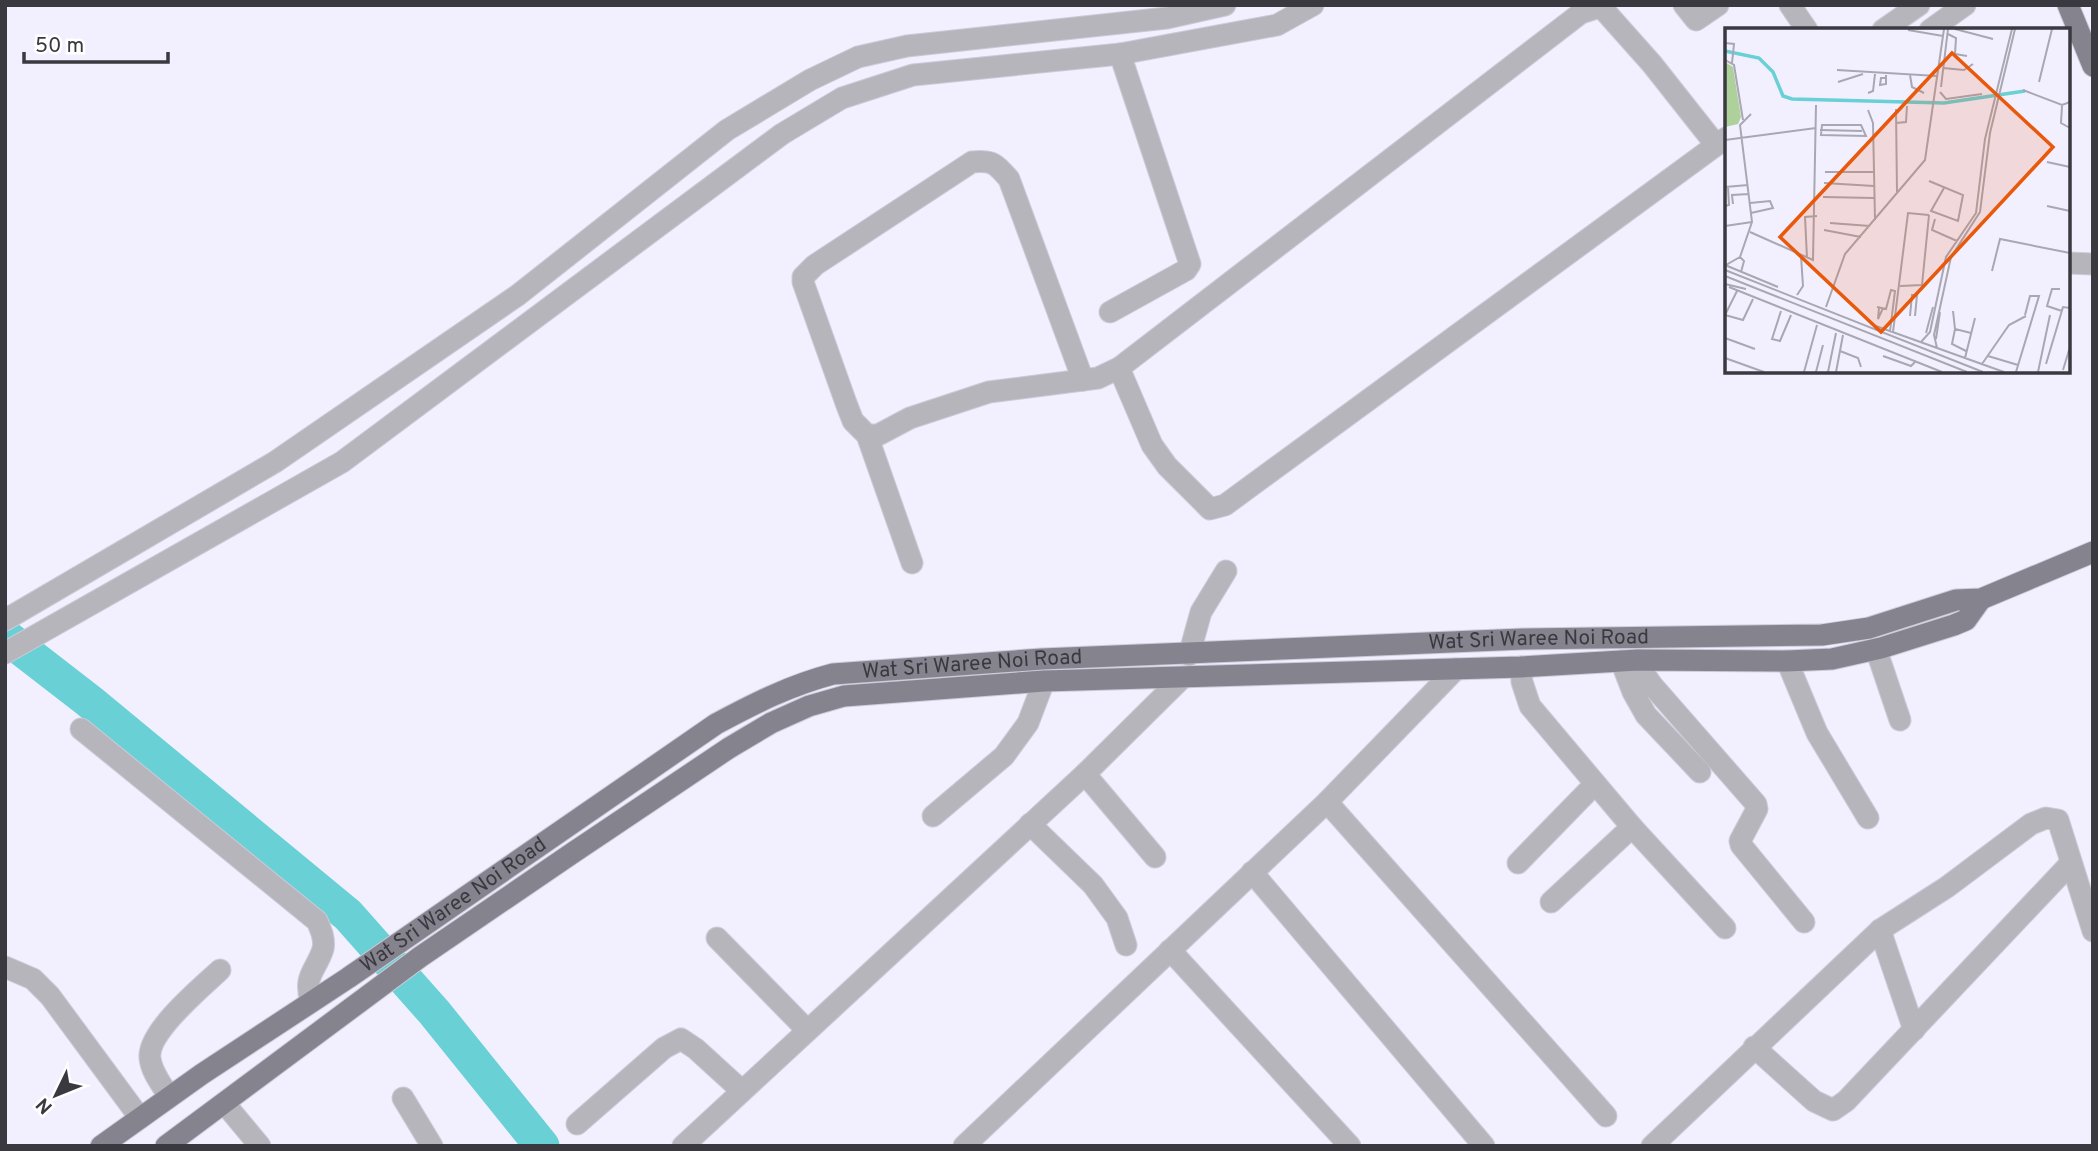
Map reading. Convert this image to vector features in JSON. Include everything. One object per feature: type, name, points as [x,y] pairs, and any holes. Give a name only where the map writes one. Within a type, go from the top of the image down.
[{"type":"main road","points":[[2068,5],[2093,66]]},
{"type":"main road","name":"Wat Sri Waree Noi Road","points":[[101,1146],[716,724],[762,699],[800,683],[833,674],[1042,659],[1523,639],[1822,635],[1869,628],[1956,600],[1982,599],[2093,552]]},
{"type":"main road","name":"Wat Sri Waree Noi Road","points":[[166,1146],[420,957],[729,748],[771,723],[809,706],[844,696],[1044,681],[1181,679],[1629,661],[1832,659],[1876,649],[1966,620],[1982,599]]},
{"type":"street","points":[[9,618],[275,462],[518,295],[727,130],[810,80],[858,57],[907,46],[1167,18],[1225,5]]},
{"type":"street","points":[[5,653],[342,462],[782,134],[842,98],[913,75],[1120,54],[1277,25],[1312,5]]},
{"type":"street","points":[[1684,5],[1696,20],[1718,5]]},
{"type":"street","points":[[1790,5],[1806,28]]},
{"type":"street","points":[[1933,28],[1965,5]]},
{"type":"street","points":[[867,435],[878,435],[910,418],[989,392],[1098,378],[1119,368],[1581,13],[1596,8],[1603,9],[1721,141],[1216,509],[1210,509],[1167,466],[1152,444],[1119,368]]},
{"type":"street","points":[[1885,28],[1908,8]]},
{"type":"street","points":[[1110,312],[1186,270],[1190,264],[1120,54]]},
{"type":"street","points":[[912,564],[867,435],[853,421],[846,403],[803,278],[808,270],[972,162],[989,161],[1009,179],[1083,380]]},
{"type":"street","points":[[2070,263],[2093,264]]},
{"type":"street","points":[[518,295],[535,319]]},
{"type":"street","points":[[1189,654],[1200,612],[1226,571]]},
{"type":"street","points":[[1876,649],[1900,720]]},
{"type":"street","points":[[1629,661],[1646,715],[1700,772]]},
{"type":"street","points":[[1629,661],[1643,672],[1756,804],[1757,809],[1741,845],[1804,922]]},
{"type":"street","points":[[1787,661],[1817,733],[1868,818]]},
{"type":"street","points":[[1521,667],[1522,681],[1530,706],[1632,827],[1725,928]]},
{"type":"street","points":[[964,1146],[1327,802],[1456,669]]},
{"type":"street","points":[[683,1146],[1085,774],[1181,679]]},
{"type":"street","points":[[933,816],[1004,756],[1028,723],[1044,681]]},
{"type":"street","points":[[81,729],[317,921],[323,934],[324,947],[308,980],[307,991],[311,1002]]},
{"type":"street","points":[[1085,774],[1155,857]]},
{"type":"street","points":[[1518,863],[1595,784]]},
{"type":"street","points":[[1327,802],[1606,1116]]},
{"type":"street","points":[[1652,1146],[1880,930],[1947,887],[2031,824],[2046,818],[2058,820],[2070,864],[2091,918]]},
{"type":"street","points":[[1030,824],[1093,885],[1117,918],[1126,945]]},
{"type":"street","points":[[1551,902],[1632,827]]},
{"type":"street","points":[[1754,1047],[1814,1101],[1833,1110],[1846,1101],[2070,864]]},
{"type":"street","points":[[1252,872],[1484,1146]]},
{"type":"street","points":[[1880,930],[1914,1030]]},
{"type":"street","points":[[717,938],[807,1030]]},
{"type":"street","points":[[1170,950],[1350,1146]]},
{"type":"street","points":[[5,967],[33,979],[50,996],[140,1118]]},
{"type":"street","points":[[169,1097],[152,1067],[149,1057],[151,1046],[181,1008],[220,970]]},
{"type":"street","points":[[577,1124],[664,1048],[681,1039],[696,1049],[742,1091]]},
{"type":"street","points":[[403,1098],[432,1146]]},
{"type":"street","points":[[225,1104],[260,1146]]},
{"type":"waterway","points":[[5,636],[89,701],[348,915],[434,1012],[542,1146]]}]
